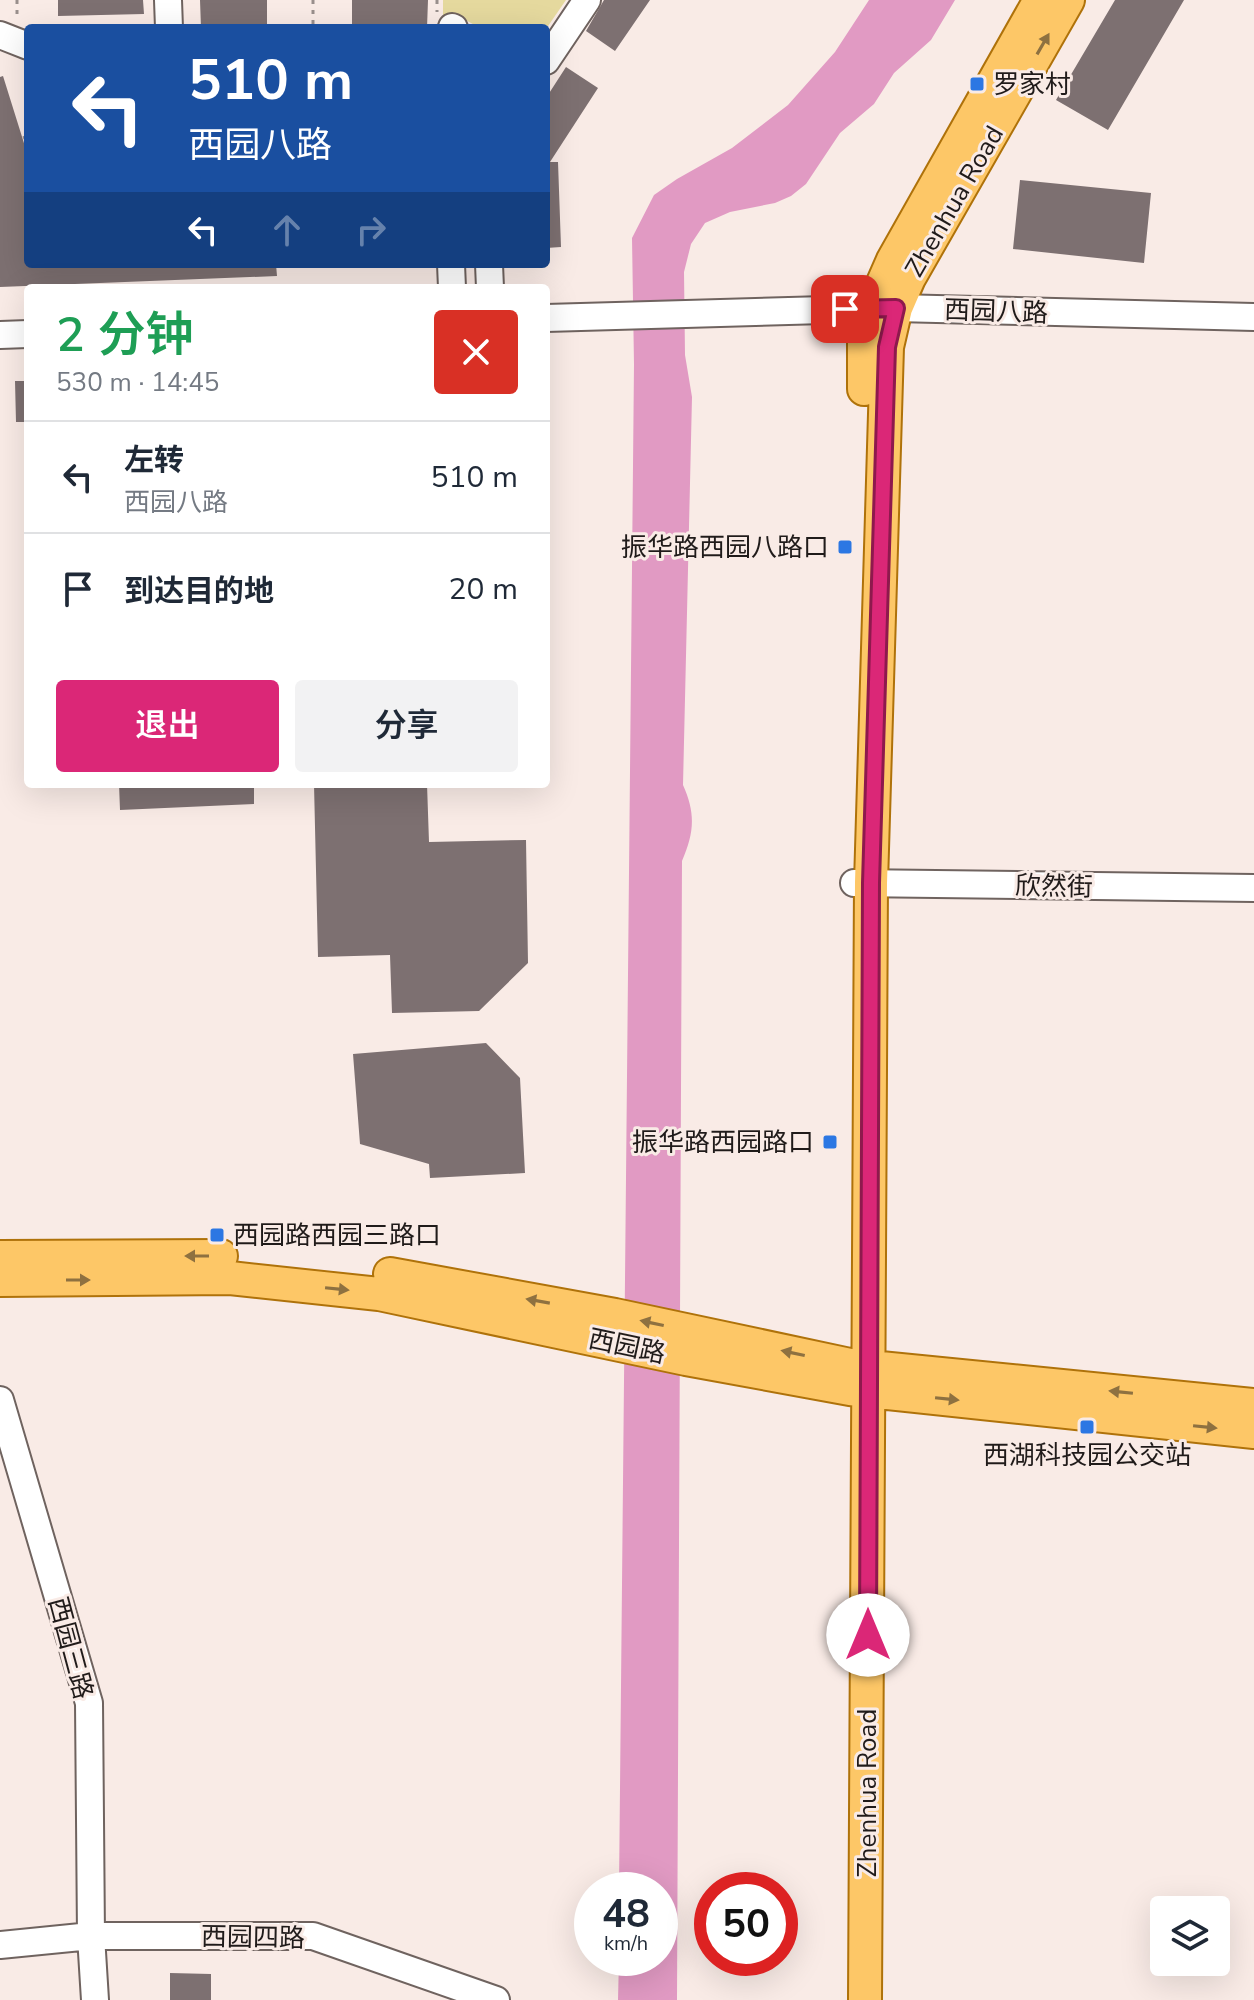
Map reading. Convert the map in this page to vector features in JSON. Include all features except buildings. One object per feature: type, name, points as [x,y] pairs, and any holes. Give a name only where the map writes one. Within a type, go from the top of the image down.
[{"type":"main road","name":"Zhenhua Road","points":[[865,2000],[860,1378],[863,883],[887,347],[884,308],[893,260],[1040,0]]},
{"type":"main road","name":"Zhenhua Road","points":[[884,308],[909,278],[1068,0]]},
{"type":"main road","name":"西园路","points":[[0,1257],[230,1256],[364,1270],[615,1330],[860,1378],[1254,1432]]},
{"type":"main road","name":"西园路","points":[[0,1280],[230,1278],[379,1294],[615,1330]]},
{"type":"main road","name":"Zhenhua Road","points":[[844,2000],[860,1378]]},
{"type":"main road","name":"西园路","points":[[860,1378],[1254,1405]]},
{"type":"street","points":[[168,0],[169,24]]},
{"type":"street","points":[[550,55],[587,0]]},
{"type":"street","points":[[0,35],[24,44]]},
{"type":"street","name":"西园八路","points":[[550,318],[884,308],[1254,317]]},
{"type":"street","points":[[0,335],[24,334]]},
{"type":"street","name":"欣然街","points":[[863,883],[1254,888]]},
{"type":"street","name":"西园三路","points":[[0,1400],[89,1703],[91,1936],[95,2000]]},
{"type":"street","name":"西园四路","points":[[0,1945],[91,1936],[313,1936],[496,2000]]},
{"type":"path","points":[[313,0],[313,24]]},
{"type":"shaded area","points":[[443,0],[566,0],[549,24],[473,24],[462,18],[443,16]]},
{"type":"shaded area","points":[[869,0],[955,0],[931,40],[894,73],[874,104],[840,133],[806,184],[775,203],[730,212],[705,223],[691,244],[684,272],[685,355],[692,397],[683,785],[692,823],[682,861],[678,1872],[619,1872],[634,364],[632,238],[654,195],[732,148],[788,105],[835,52]]},
{"type":"shaded area","points":[[619,1976],[677,1976],[677,2000],[618,2000]]},
{"type":"place","name":"罗家村","points":[[977,84]]},
{"type":"place","name":"振华路西园八路口","points":[[845,547]]},
{"type":"place","name":"振华路西园路口","points":[[830,1142]]},
{"type":"place","name":"西园路西园三路口","points":[[217,1235]]},
{"type":"place","name":"西湖科技园公交站","points":[[1087,1427]]},
{"type":"route","points":[[845,309],[896,308],[887,347],[871,883],[868,1635]]}]
